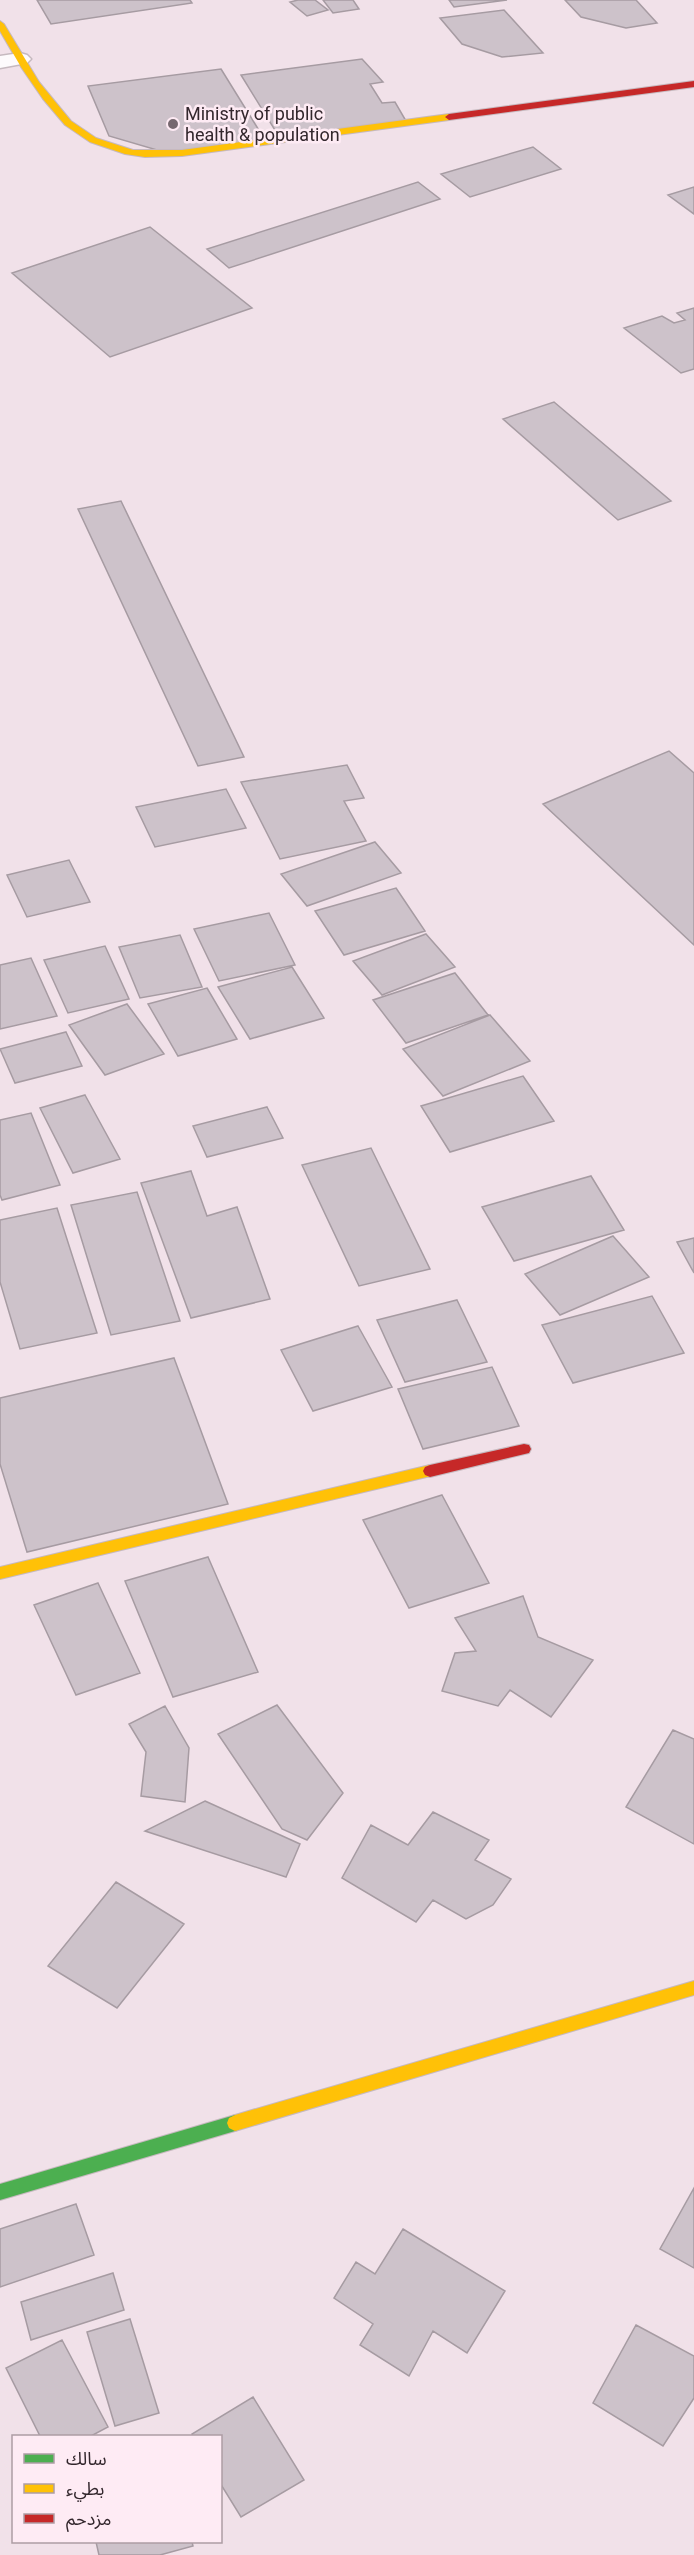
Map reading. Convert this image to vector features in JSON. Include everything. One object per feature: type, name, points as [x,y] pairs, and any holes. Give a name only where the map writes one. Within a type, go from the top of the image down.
[{"type":"street","points":[[0,24],[10,61],[79,132],[110,146],[139,154],[182,153],[694,84]]},
{"type":"street","points":[[0,1573],[524,1449]]},
{"type":"street","points":[[0,2192],[694,1988]]},
{"type":"building","points":[[37,0],[190,0],[192,3],[51,24]]},
{"type":"building","points":[[315,0],[328,10],[307,16],[290,2]]},
{"type":"building","points":[[323,0],[353,0],[359,9],[333,13]]},
{"type":"building","points":[[449,0],[507,0],[454,7]]},
{"type":"building","points":[[565,0],[636,0],[657,23],[626,28],[581,17]]},
{"type":"building","points":[[504,10],[543,53],[502,57],[462,44],[440,18]]},
{"type":"building","points":[[362,59],[383,82],[370,84],[382,103],[395,102],[406,121],[281,140],[241,75]]},
{"type":"building","points":[[221,69],[265,140],[174,155],[109,136],[88,86]]},
{"type":"building","points":[[533,147],[561,169],[470,197],[441,174]]},
{"type":"building","points":[[418,182],[440,199],[229,268],[207,249]]},
{"type":"building","points":[[694,187],[694,214],[668,195]]},
{"type":"building","points":[[150,227],[252,308],[110,357],[12,273]]},
{"type":"building","points":[[694,308],[694,369],[681,373],[624,328],[662,316],[674,323],[685,320],[677,313]]},
{"type":"building","points":[[554,402],[671,501],[618,520],[503,419]]},
{"type":"building","points":[[121,501],[244,757],[198,766],[78,509]]},
{"type":"building","points":[[669,751],[694,773],[694,945],[543,804]]},
{"type":"building","points":[[347,765],[364,798],[344,801],[366,841],[280,859],[241,782]]},
{"type":"building","points":[[226,789],[246,828],[155,847],[136,807]]},
{"type":"building","points":[[375,842],[401,873],[307,906],[281,874]]},
{"type":"building","points":[[69,860],[90,902],[27,917],[7,875]]},
{"type":"building","points":[[396,888],[425,931],[344,955],[315,911]]},
{"type":"building","points":[[269,913],[295,965],[219,981],[194,929]]},
{"type":"building","points":[[426,934],[455,967],[382,995],[353,961]]},
{"type":"building","points":[[180,935],[202,987],[140,998],[119,947]]},
{"type":"building","points":[[105,946],[129,999],[68,1013],[44,960]]},
{"type":"building","points":[[31,958],[57,1016],[0,1029],[0,965]]},
{"type":"building","points":[[292,967],[324,1018],[250,1039],[218,987]]},
{"type":"building","points":[[455,973],[488,1015],[406,1043],[373,1000]]},
{"type":"building","points":[[207,988],[237,1039],[178,1056],[148,1004]]},
{"type":"building","points":[[127,1004],[164,1054],[105,1075],[69,1025]]},
{"type":"building","points":[[490,1015],[530,1061],[443,1096],[403,1049]]},
{"type":"building","points":[[66,1032],[82,1066],[15,1083],[0,1049]]},
{"type":"building","points":[[523,1076],[554,1121],[450,1152],[421,1106]]},
{"type":"building","points":[[85,1095],[120,1159],[73,1173],[40,1108]]},
{"type":"building","points":[[267,1107],[283,1138],[207,1157],[193,1126]]},
{"type":"building","points":[[31,1113],[60,1185],[2,1200],[0,1195],[0,1120]]},
{"type":"building","points":[[371,1148],[430,1269],[359,1286],[302,1165]]},
{"type":"building","points":[[191,1171],[207,1216],[237,1207],[270,1299],[191,1318],[141,1183]]},
{"type":"building","points":[[591,1176],[624,1230],[514,1261],[482,1207]]},
{"type":"building","points":[[137,1192],[180,1321],[111,1335],[71,1205]]},
{"type":"building","points":[[57,1208],[97,1333],[20,1349],[0,1282],[0,1220]]},
{"type":"building","points":[[613,1236],[649,1277],[560,1315],[525,1274]]},
{"type":"building","points":[[694,1238],[694,1273],[677,1242]]},
{"type":"building","points":[[652,1296],[684,1353],[573,1383],[542,1325]]},
{"type":"building","points":[[457,1300],[487,1362],[405,1382],[377,1320]]},
{"type":"building","points":[[358,1326],[392,1387],[313,1411],[281,1350]]},
{"type":"building","points":[[174,1358],[228,1504],[27,1552],[0,1464],[0,1398]]},
{"type":"building","points":[[492,1367],[519,1426],[423,1449],[398,1389]]},
{"type":"building","points":[[442,1495],[489,1583],[409,1608],[363,1520]]},
{"type":"building","points":[[208,1557],[258,1672],[173,1697],[125,1581]]},
{"type":"building","points":[[98,1583],[140,1673],[76,1695],[34,1605]]},
{"type":"building","points":[[523,1596],[538,1637],[593,1660],[551,1717],[510,1690],[498,1706],[442,1691],[455,1653],[476,1651],[455,1618]]},
{"type":"building","points":[[277,1705],[343,1793],[307,1840],[282,1829],[218,1734]]},
{"type":"building","points":[[165,1706],[189,1748],[185,1802],[141,1796],[146,1752],[129,1724]]},
{"type":"building","points":[[673,1730],[694,1739],[694,1844],[626,1807]]},
{"type":"building","points":[[205,1801],[300,1844],[286,1877],[145,1831]]},
{"type":"building","points":[[433,1812],[489,1840],[475,1860],[511,1879],[493,1905],[466,1919],[433,1900],[416,1922],[342,1878],[371,1825],[408,1845]]},
{"type":"building","points":[[116,1882],[184,1924],[117,2008],[48,1966]]},
{"type":"building","points":[[694,2188],[694,2268],[660,2249]]},
{"type":"building","points":[[76,2204],[94,2255],[0,2287],[0,2229]]},
{"type":"building","points":[[403,2229],[505,2291],[467,2353],[433,2331],[409,2376],[360,2345],[373,2324],[334,2298],[356,2262],[375,2274]]},
{"type":"building","points":[[113,2273],[124,2310],[31,2340],[21,2302]]},
{"type":"building","points":[[130,2319],[159,2413],[115,2426],[87,2332]]},
{"type":"building","points":[[636,2325],[694,2356],[694,2398],[663,2446],[593,2403]]},
{"type":"building","points":[[62,2340],[108,2427],[93,2435],[40,2435],[6,2368]]},
{"type":"building","points":[[253,2397],[304,2480],[241,2517],[222,2486],[222,2435],[192,2434]]},
{"type":"building","points":[[96,2543],[192,2543],[193,2546],[160,2555],[99,2555]]},
{"type":"traffic: fast","points":[[0,2192],[235,2123]]},
{"type":"traffic: slow","points":[[0,24],[35,82],[68,123],[93,140],[133,153],[182,153],[449,117]]},
{"type":"traffic: slow","points":[[0,1573],[430,1471]]},
{"type":"traffic: slow","points":[[235,2123],[694,1988]]},
{"type":"traffic: jam","points":[[449,117],[694,84]]},
{"type":"traffic: jam","points":[[430,1471],[524,1449]]},
{"type":"place","name":"Ministry of public health & population","points":[[173,124]]}]
